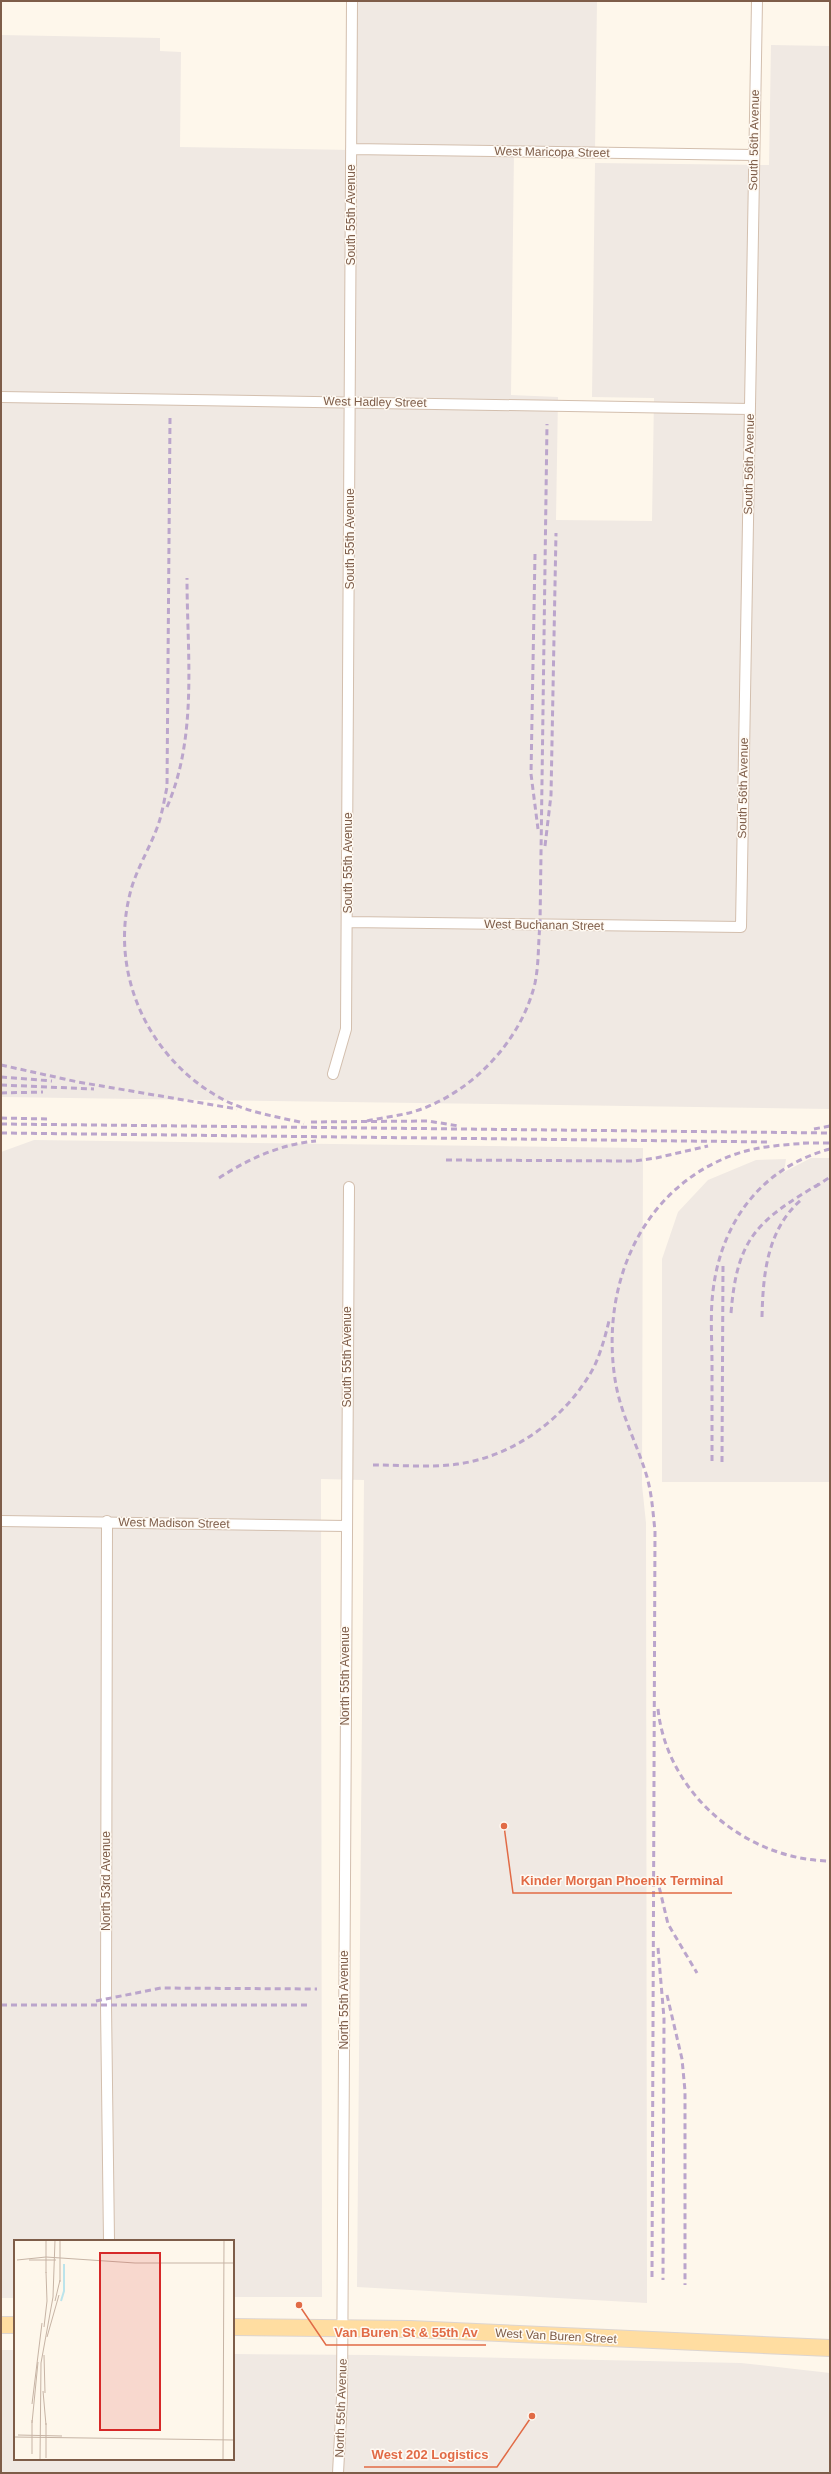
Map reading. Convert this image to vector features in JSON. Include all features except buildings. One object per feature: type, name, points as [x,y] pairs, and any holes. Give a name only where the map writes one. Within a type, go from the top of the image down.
[{"type":"main road","points":[[1,2325],[14,2325]]},
{"type":"main road","name":"West Van Buren Street","points":[[234,2327],[342,2327],[830,2348]]},
{"type":"street","name":"South 55th Avenue","points":[[333,1074],[346,1029],[348,922],[352,1]]},
{"type":"street","name":"South 56th Avenue","points":[[741,927],[757,1]]},
{"type":"street","name":"West Maricopa Street","points":[[351,149],[754,154]]},
{"type":"street","name":"West Hadley Street","points":[[1,397],[351,401],[750,409]]},
{"type":"street","name":"West Buchanan Street","points":[[348,922],[741,927]]},
{"type":"street","name":"South 55th Avenue","points":[[346,1526],[349,1187]]},
{"type":"street","name":"West Madison Street","points":[[1,1521],[107,1521],[346,1526]]},
{"type":"street","name":"North 53rd Avenue","points":[[107,1521],[106,2005],[109,2240]]},
{"type":"street","name":"North 55th Avenue","points":[[338,2473],[342,2398],[346,1526]]},
{"type":"shaded area","points":[[355,1],[597,1],[595,152],[514,151],[511,395],[558,397],[556,520],[652,521],[654,398],[592,397],[595,163],[769,165],[771,45],[830,46],[830,1109],[1,1097],[1,35],[160,38],[160,51],[181,52],[180,147],[352,150]]},
{"type":"shaded area","points":[[34,1140],[643,1148],[642,1485],[646,1523],[647,2303],[357,2287],[364,1480],[321,1479],[322,2297],[234,2297],[234,2240],[14,2240],[14,2298],[1,2298],[1,1152]]},
{"type":"shaded area","points":[[811,1158],[830,1158],[830,1482],[662,1482],[662,1259],[678,1212],[708,1180],[756,1160],[786,1159],[784,1172]]},
{"type":"shaded area","points":[[1,2350],[14,2350],[14,2460],[234,2460],[234,2354],[373,2355],[741,2363],[830,2373],[830,2473],[1,2473]]},
{"type":"railway","points":[[170,418],[167,787],[159,823],[131,889],[125,929],[126,959],[132,989],[143,1017],[159,1043],[178,1066],[201,1086],[228,1102],[256,1112],[304,1123]]},
{"type":"railway","points":[[367,1121],[409,1113],[431,1105],[452,1094],[471,1081],[505,1046],[518,1026],[528,1005],[535,983],[540,925],[547,424]]},
{"type":"railway","points":[[545,846],[551,795],[556,533]]},
{"type":"railway","points":[[535,554],[531,774],[538,829]]},
{"type":"railway","points":[[167,807],[177,780],[187,723],[189,694],[187,578]]},
{"type":"railway","points":[[1,1065],[78,1082],[237,1109]]},
{"type":"railway","points":[[1,1077],[52,1081]]},
{"type":"railway","points":[[1,1085],[94,1089]]},
{"type":"railway","points":[[1,1093],[43,1092]]},
{"type":"railway","points":[[1,1118],[47,1119]]},
{"type":"railway","points":[[311,1122],[428,1121],[459,1126]]},
{"type":"railway","points":[[1,1124],[830,1133]]},
{"type":"railway","points":[[814,1129],[830,1126]]},
{"type":"railway","points":[[1,1133],[771,1142]]},
{"type":"railway","points":[[219,1178],[253,1159],[278,1149],[290,1145],[316,1141]]},
{"type":"railway","points":[[803,1143],[830,1143]]},
{"type":"railway","points":[[652,2277],[655,1531],[647,1477],[622,1409],[616,1385],[612,1350],[614,1314],[620,1280],[632,1248],[650,1218],[672,1192],[700,1171],[733,1155],[761,1148],[808,1143]]},
{"type":"railway","points":[[446,1160],[635,1161],[656,1158],[708,1146]]},
{"type":"railway","points":[[712,1461],[712,1300],[718,1266],[725,1242],[736,1220],[749,1201],[765,1184],[784,1169],[806,1157],[830,1149]]},
{"type":"railway","points":[[815,1187],[830,1177]]},
{"type":"railway","points":[[731,1313],[734,1287],[739,1266],[745,1249],[754,1234],[765,1221],[780,1209],[819,1184]]},
{"type":"railway","points":[[762,1317],[766,1269],[774,1238],[790,1211],[802,1199]]},
{"type":"railway","points":[[722,1462],[723,1264]]},
{"type":"railway","points":[[373,1465],[427,1466],[458,1464],[479,1460],[519,1443],[554,1418],[583,1385],[594,1367],[603,1344],[609,1321]]},
{"type":"railway","points":[[658,1709],[665,1740],[677,1768],[694,1794],[716,1816],[741,1835],[769,1849],[799,1858],[830,1861]]},
{"type":"railway","points":[[657,1878],[668,1924],[697,1973]]},
{"type":"railway","points":[[658,1948],[664,2018],[663,2280]]},
{"type":"railway","points":[[96,2001],[161,1988],[317,1989]]},
{"type":"railway","points":[[667,1995],[682,2059],[685,2091],[685,2285]]},
{"type":"railway","points":[[1,2005],[307,2005]]},
{"type":"place","name":"Kinder Morgan Phoenix Terminal","points":[[504,1826]]},
{"type":"place","name":"Van Buren St & 55th Av","points":[[299,2305]]},
{"type":"place","name":"West 202 Logistics","points":[[532,2416]]}]
